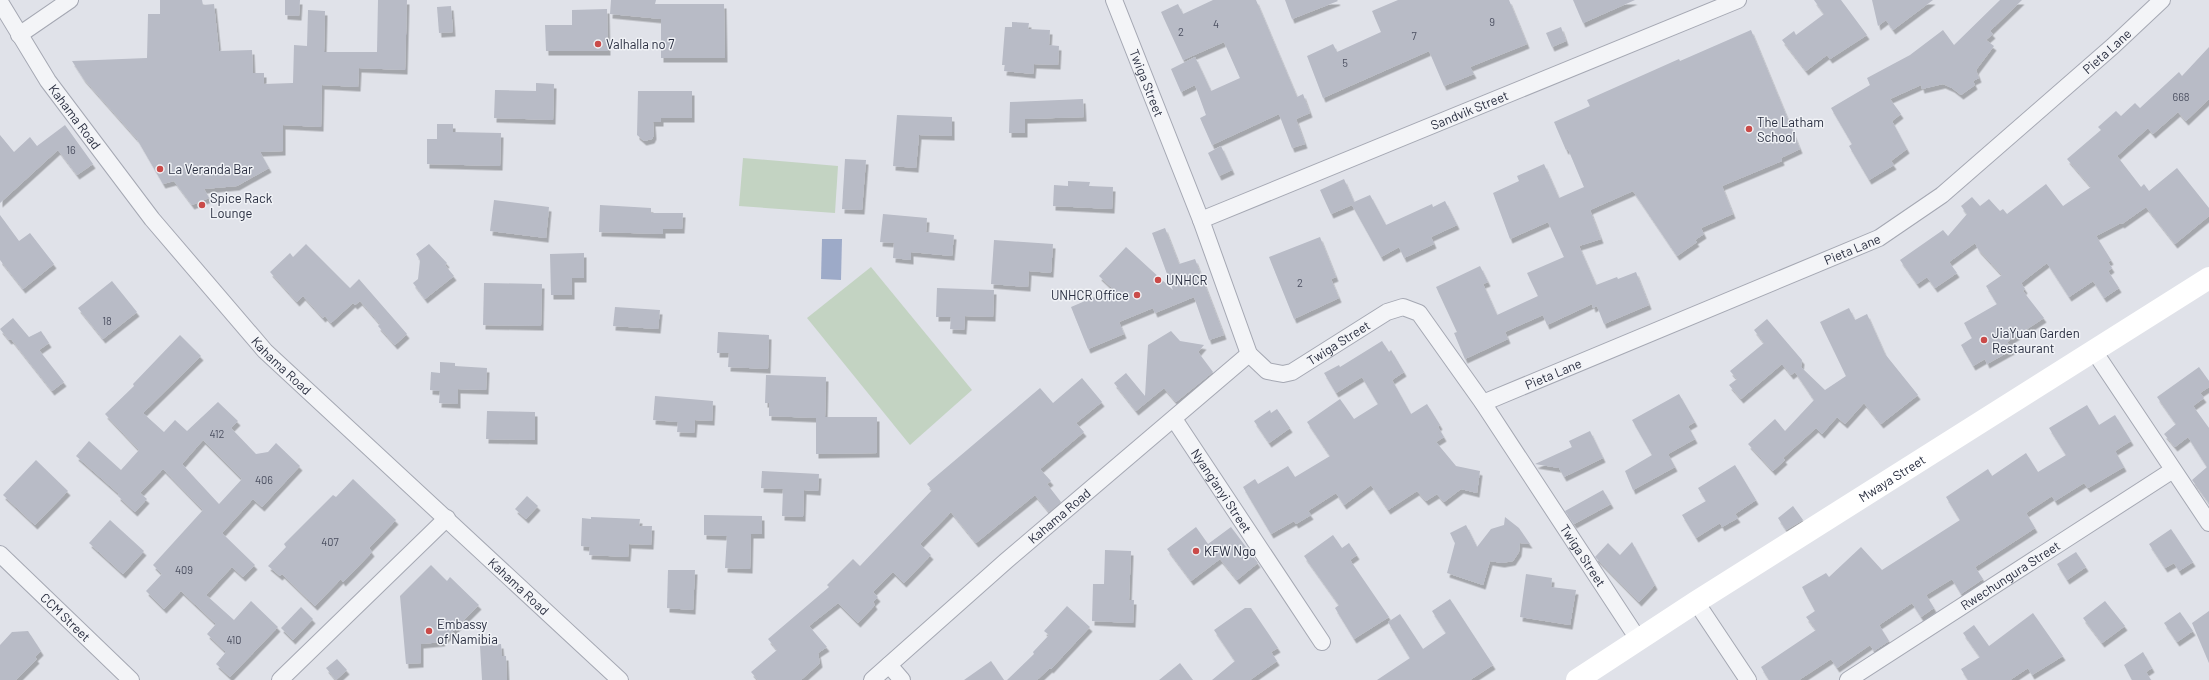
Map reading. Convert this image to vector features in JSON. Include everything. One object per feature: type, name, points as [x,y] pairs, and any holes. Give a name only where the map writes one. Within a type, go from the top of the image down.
[{"type":"street","points":[[19,35],[70,0]]},
{"type":"street","name":"Twiga Street","points":[[1114,0],[1201,220],[1249,354],[1267,371],[1279,374],[1292,372],[1387,312],[1403,307],[1419,314],[1483,403],[1638,640]]},
{"type":"street","name":"Sandvik Street","points":[[1201,220],[1738,0]]},
{"type":"street","name":"Pieta Lane","points":[[1483,403],[1879,238],[1942,195],[2113,46],[2162,0]]},
{"type":"street","name":"Kahama Road","points":[[0,2],[48,81],[152,219],[265,351],[447,518],[620,680]]},
{"type":"street","name":"Mwaya Street","points":[[1577,680],[1696,602],[2094,351],[2207,283]]},
{"type":"street","points":[[2094,351],[2209,523]]},
{"type":"street","name":"Kahama Road","points":[[872,680],[1006,561],[1249,354]]},
{"type":"street","name":"Nyang'anyi Street","points":[[1174,419],[1322,642]]},
{"type":"street","name":"Rwechungura Street","points":[[1848,680],[2173,470]]},
{"type":"street","points":[[280,680],[447,518]]},
{"type":"street","name":"CCM Street","points":[[0,554],[131,680]]},
{"type":"street","points":[[1696,602],[1748,680]]},
{"type":"street","points":[[889,665],[902,680]]},
{"type":"green space","points":[[743,158],[838,166],[835,213],[739,206]]},
{"type":"green space","points":[[871,267],[972,390],[910,445],[807,318]]},
{"type":"water","points":[[822,239],[842,239],[841,280],[821,279]]},
{"type":"building","points":[[160,0],[202,0],[203,5],[214,4],[219,51],[252,50],[253,73],[264,73],[264,84],[293,83],[294,45],[307,46],[308,10],[325,11],[324,52],[377,52],[378,0],[407,0],[405,70],[359,68],[358,87],[322,85],[321,127],[283,125],[283,151],[260,152],[269,168],[237,186],[204,189],[209,198],[192,205],[174,181],[163,184],[137,139],[83,78],[72,61],[147,58],[148,14],[160,14]]},
{"type":"building","points":[[285,0],[300,0],[299,16],[285,15]]},
{"type":"building","points":[[611,0],[656,0],[655,4],[724,4],[725,58],[661,58],[661,19],[610,14]]},
{"type":"building","points":[[1213,0],[1256,0],[1297,97],[1303,94],[1310,113],[1296,119],[1305,144],[1292,148],[1279,114],[1212,145],[1200,118],[1206,115],[1195,85],[1181,92],[1171,69],[1195,57],[1211,91],[1240,78],[1224,42],[1183,60],[1161,12],[1178,4],[1183,14]]},
{"type":"building","points":[[1285,0],[1337,0],[1338,1],[1292,19]]},
{"type":"building","points":[[1398,0],[1509,0],[1527,44],[1470,67],[1474,74],[1444,86],[1429,51],[1323,98],[1307,56],[1333,44],[1337,52],[1381,32],[1372,11]]},
{"type":"building","points":[[1573,0],[1635,0],[1583,23]]},
{"type":"building","points":[[1814,0],[1841,0],[1867,35],[1830,59],[1827,55],[1806,71],[1782,40],[1794,31],[1796,35],[1824,14]]},
{"type":"building","points":[[1872,0],[1933,0],[1893,30],[1886,20],[1878,26]]},
{"type":"building","points":[[2000,0],[2022,0],[1990,31],[1993,34],[1986,40],[1994,46],[1976,70],[1979,78],[1973,81],[1975,85],[1961,95],[1952,88],[1943,84],[1922,89],[1921,85],[1890,99],[1901,114],[1892,121],[1907,149],[1891,161],[1894,165],[1869,180],[1849,146],[1852,144],[1831,108],[1870,85],[1867,78],[1910,55],[1943,30],[1954,45]]},
{"type":"building","points":[[451,6],[453,32],[439,33],[437,7]]},
{"type":"building","points":[[607,9],[608,51],[546,51],[545,25],[572,25],[572,10]]},
{"type":"building","points":[[1012,22],[1029,23],[1028,29],[1050,30],[1049,45],[1059,46],[1058,65],[1034,64],[1033,74],[1004,71],[1005,65],[1002,65],[1005,27],[1012,27]]},
{"type":"building","points":[[1561,27],[1566,41],[1552,47],[1546,33]]},
{"type":"building","points":[[1751,30],[1800,149],[1781,158],[1782,161],[1722,186],[1733,214],[1701,228],[1704,234],[1695,240],[1697,242],[1677,256],[1633,191],[1590,210],[1601,239],[1579,246],[1596,285],[1636,272],[1649,305],[1604,324],[1597,306],[1593,308],[1592,304],[1547,325],[1543,315],[1505,332],[1508,339],[1465,359],[1454,333],[1457,332],[1436,287],[1480,266],[1488,282],[1483,284],[1497,315],[1538,296],[1527,273],[1564,257],[1548,222],[1510,239],[1493,193],[1519,181],[1517,176],[1544,164],[1559,198],[1584,187],[1568,149],[1566,150],[1554,122],[1590,106],[1587,100],[1679,59],[1680,61]]},
{"type":"building","points":[[2209,47],[2209,99],[2186,121],[2178,112],[2153,134],[2148,128],[2117,156],[2141,187],[2144,184],[2149,191],[2177,168],[2209,208],[2209,216],[2175,244],[2146,207],[2122,224],[2121,223],[2096,236],[2111,260],[2108,262],[2112,268],[2108,271],[2119,288],[2104,298],[2093,281],[2069,297],[2047,263],[2021,283],[2025,289],[2023,291],[2044,318],[2007,342],[2012,350],[1987,364],[1985,359],[1973,366],[1961,345],[1972,338],[1964,323],[1997,304],[1986,286],[2002,275],[1978,249],[1975,243],[1949,262],[1957,273],[1935,288],[1927,277],[1917,284],[1900,260],[1943,230],[1948,236],[1967,214],[1961,206],[1972,197],[1980,206],[1989,199],[2000,211],[2003,209],[2007,214],[2046,184],[2063,206],[2091,187],[2067,159],[2101,130],[2098,127],[2116,111],[2121,116],[2135,103],[2140,108],[2179,72],[2182,76]]},
{"type":"building","points":[[536,83],[554,84],[553,120],[494,118],[495,90],[536,91]]},
{"type":"building","points":[[638,91],[692,91],[692,118],[661,118],[661,122],[653,122],[654,135],[652,139],[644,141],[637,135]]},
{"type":"building","points":[[1083,99],[1084,117],[1025,119],[1025,133],[1009,133],[1010,102]]},
{"type":"building","points":[[897,115],[952,117],[952,136],[919,135],[916,168],[893,166]]},
{"type":"building","points":[[437,124],[453,124],[453,132],[501,133],[500,166],[427,164],[427,139],[437,139]]},
{"type":"building","points":[[65,125],[93,164],[77,175],[58,150],[0,203],[0,135],[14,152],[30,137],[37,146]]},
{"type":"building","points":[[1221,146],[1232,170],[1219,176],[1208,153]]},
{"type":"building","points":[[845,159],[866,160],[862,210],[842,209]]},
{"type":"building","points":[[1344,179],[1354,202],[1370,195],[1386,225],[1432,204],[1433,207],[1445,201],[1457,225],[1431,237],[1434,244],[1404,258],[1399,247],[1381,257],[1352,205],[1331,214],[1320,190]]},
{"type":"building","points":[[1068,181],[1090,182],[1089,186],[1113,187],[1112,209],[1053,206],[1054,185],[1068,186]]},
{"type":"building","points":[[494,200],[549,207],[546,238],[490,231]]},
{"type":"building","points":[[600,205],[651,208],[651,213],[683,213],[682,229],[663,229],[663,234],[599,232]]},
{"type":"building","points":[[883,214],[927,218],[926,232],[954,235],[952,256],[911,252],[911,260],[893,258],[894,243],[880,242]]},
{"type":"building","points":[[0,215],[19,241],[30,233],[54,264],[23,289],[0,260]]},
{"type":"building","points":[[1165,228],[1179,264],[1195,259],[1224,335],[1209,340],[1194,297],[1155,313],[1153,308],[1119,322],[1124,334],[1088,349],[1071,307],[1113,289],[1099,276],[1126,247],[1173,290],[1152,233]]},
{"type":"building","points":[[1320,237],[1336,277],[1331,279],[1339,298],[1294,319],[1269,257]]},
{"type":"building","points":[[994,240],[1053,244],[1051,273],[1029,271],[1028,287],[991,284]]},
{"type":"building","points":[[306,244],[350,288],[359,279],[407,334],[395,345],[378,326],[380,324],[360,301],[355,305],[353,303],[331,323],[325,316],[323,318],[303,296],[297,302],[270,272],[290,253],[293,257]]},
{"type":"building","points":[[429,244],[447,263],[445,265],[454,276],[425,299],[413,283],[418,279],[420,260],[416,254]]},
{"type":"building","points":[[584,253],[584,278],[572,278],[572,295],[551,295],[550,254]]},
{"type":"building","points":[[112,281],[137,312],[103,339],[78,308]]},
{"type":"building","points":[[484,283],[542,284],[541,326],[483,325]]},
{"type":"building","points":[[937,288],[994,290],[993,317],[965,316],[964,330],[950,329],[951,317],[936,317]]},
{"type":"building","points":[[615,307],[660,310],[658,329],[613,326]]},
{"type":"building","points":[[1849,308],[1855,320],[1867,314],[1885,354],[1918,395],[1881,424],[1864,403],[1845,424],[1837,417],[1822,434],[1816,428],[1783,458],[1785,460],[1773,471],[1748,444],[1775,419],[1785,431],[1814,400],[1795,372],[1791,375],[1782,364],[1741,399],[1729,385],[1737,379],[1730,371],[1764,343],[1754,330],[1767,319],[1802,360],[1801,367],[1825,390],[1846,376],[1820,322]]},
{"type":"building","points":[[13,318],[29,337],[41,331],[49,343],[39,350],[64,382],[52,391],[11,339],[9,340],[0,329]]},
{"type":"building","points":[[1171,331],[1180,341],[1204,345],[1198,352],[1213,372],[1176,402],[1164,388],[1136,411],[1114,383],[1126,373],[1145,396],[1148,345]]},
{"type":"building","points":[[718,332],[769,335],[768,369],[728,367],[729,353],[717,353]]},
{"type":"building","points":[[180,335],[201,356],[143,413],[164,432],[175,420],[187,431],[218,402],[238,421],[231,428],[256,454],[268,452],[276,443],[300,466],[262,507],[253,499],[222,533],[255,565],[243,577],[232,567],[206,595],[234,620],[251,601],[278,627],[230,677],[216,664],[226,652],[207,634],[216,624],[181,591],[164,609],[146,591],[162,574],[153,565],[203,510],[163,469],[140,493],[147,499],[135,512],[118,496],[119,494],[76,456],[89,441],[121,470],[139,450],[105,414],[134,386],[133,384]],"holes":[[[203,440],[242,479],[219,504],[182,464]]]},
{"type":"building","points":[[1382,341],[1389,352],[1391,350],[1404,372],[1392,380],[1411,414],[1427,404],[1440,425],[1438,427],[1444,437],[1436,442],[1456,466],[1480,471],[1477,493],[1461,489],[1444,502],[1437,494],[1426,501],[1417,491],[1388,510],[1371,485],[1344,505],[1336,493],[1308,511],[1311,515],[1296,524],[1294,521],[1271,534],[1243,487],[1255,479],[1258,484],[1288,466],[1295,477],[1330,456],[1307,422],[1340,399],[1354,419],[1378,404],[1362,377],[1336,393],[1324,373],[1339,365],[1340,367]]},
{"type":"building","points":[[440,362],[455,363],[455,366],[487,368],[486,390],[458,389],[458,404],[439,403],[440,391],[430,390],[431,372],[440,373]]},
{"type":"building","points":[[2199,367],[2209,381],[2209,387],[2200,393],[2204,398],[2193,406],[2209,428],[2209,503],[2192,480],[2207,467],[2188,437],[2175,447],[2164,434],[2176,424],[2157,397]]},
{"type":"building","points":[[766,375],[826,377],[825,417],[877,417],[877,453],[816,454],[816,418],[769,416],[769,403],[765,403]]},
{"type":"building","points":[[1082,378],[1102,402],[1076,423],[1084,432],[1040,469],[1051,481],[1047,484],[1061,502],[1049,512],[1035,495],[976,543],[951,512],[920,544],[931,555],[904,583],[893,572],[873,592],[878,597],[873,602],[875,605],[858,623],[838,603],[809,626],[827,647],[818,653],[820,663],[801,680],[758,680],[751,672],[777,650],[768,639],[829,587],[827,585],[853,559],[860,566],[932,490],[927,484],[1040,388],[1053,403]]},
{"type":"building","points":[[1679,394],[1695,422],[1688,426],[1695,439],[1668,454],[1675,467],[1633,490],[1625,471],[1652,455],[1632,420]]},
{"type":"building","points":[[655,396],[713,401],[712,421],[695,420],[694,433],[677,432],[678,422],[653,420]]},
{"type":"building","points":[[2087,405],[2099,425],[2115,415],[2131,441],[2115,451],[2124,467],[2088,488],[2084,483],[2055,501],[2052,496],[2026,513],[2035,528],[1975,567],[1983,579],[1961,594],[1952,579],[1926,595],[1934,608],[1921,617],[1912,603],[1879,625],[1889,641],[1874,651],[1870,645],[1837,668],[1831,659],[1799,680],[1769,680],[1761,667],[1816,630],[1806,617],[1815,611],[1802,587],[1826,573],[1829,577],[1861,547],[1882,570],[1960,520],[1946,497],[1988,469],[1992,476],[2026,453],[2038,472],[2066,455],[2049,428]]},
{"type":"building","points":[[1277,409],[1290,428],[1269,443],[1254,421],[1270,410],[1271,413]]},
{"type":"building","points":[[487,411],[535,412],[535,440],[486,439]]},
{"type":"building","points":[[1590,431],[1603,458],[1564,477],[1559,468],[1535,464],[1572,447],[1569,441]]},
{"type":"building","points":[[36,460],[68,491],[35,525],[3,495]]},
{"type":"building","points":[[1735,465],[1756,500],[1735,514],[1738,518],[1722,527],[1720,523],[1696,538],[1682,515],[1706,501],[1698,488]]},
{"type":"building","points":[[762,471],[819,474],[818,491],[804,490],[803,517],[782,516],[783,489],[761,488]]},
{"type":"building","points":[[353,479],[396,520],[369,548],[372,552],[343,582],[341,579],[315,606],[282,574],[280,576],[268,566],[286,547],[284,544],[333,495],[336,497]]},
{"type":"building","points":[[1603,490],[1611,504],[1574,524],[1565,511]]},
{"type":"building","points":[[527,496],[538,506],[526,519],[515,509]]},
{"type":"building","points":[[1793,506],[1803,520],[1786,530],[1778,518]]},
{"type":"building","points":[[704,515],[762,516],[762,534],[751,534],[750,569],[725,568],[727,536],[704,535]]},
{"type":"building","points":[[591,517],[640,519],[639,526],[652,526],[651,545],[629,544],[628,557],[589,555],[590,547],[581,546],[582,518],[591,519]]},
{"type":"building","points":[[1505,517],[1519,528],[1530,544],[1520,543],[1519,552],[1513,561],[1502,563],[1490,561],[1483,585],[1447,573],[1455,543],[1450,533],[1466,525],[1477,547],[1491,529],[1504,525]]},
{"type":"building","points":[[110,520],[144,551],[123,574],[89,543]]},
{"type":"building","points":[[1196,527],[1208,544],[1231,527],[1258,563],[1237,580],[1220,559],[1191,581],[1167,549]]},
{"type":"building","points":[[2171,529],[2193,562],[2179,571],[2174,563],[2165,568],[2149,544]]},
{"type":"building","points":[[1333,535],[1342,548],[1349,543],[1357,555],[1350,560],[1389,617],[1354,639],[1335,608],[1339,605],[1304,556]]},
{"type":"building","points":[[1632,542],[1655,585],[1639,602],[1595,557],[1608,543],[1620,555]]},
{"type":"building","points":[[1105,550],[1131,551],[1129,600],[1134,600],[1133,623],[1092,621],[1093,584],[1104,584]]},
{"type":"building","points":[[2076,552],[2086,567],[2067,580],[2057,564]]},
{"type":"building","points":[[431,565],[447,581],[450,577],[479,605],[442,642],[421,644],[421,663],[406,664],[400,596]]},
{"type":"building","points":[[668,570],[695,570],[693,610],[667,608]]},
{"type":"building","points":[[1526,574],[1552,578],[1551,587],[1576,590],[1570,625],[1520,617]]},
{"type":"building","points":[[1450,599],[1493,665],[1470,680],[1377,680],[1410,658],[1388,622],[1400,614],[1423,649],[1446,633],[1432,611]]},
{"type":"building","points":[[2105,601],[2125,626],[2102,643],[2083,618]]},
{"type":"building","points":[[1067,606],[1090,627],[1051,669],[1050,668],[1037,680],[1007,680],[1034,654],[1033,652],[1049,635],[1044,631]]},
{"type":"building","points":[[301,607],[313,619],[293,640],[281,628]]},
{"type":"building","points":[[1245,608],[1251,608],[1278,648],[1271,652],[1277,661],[1250,680],[1212,680],[1235,661],[1214,630]]},
{"type":"building","points":[[2209,611],[2209,663],[2192,623]]},
{"type":"building","points":[[2180,612],[2193,631],[2177,642],[2164,623]]},
{"type":"building","points":[[2033,613],[2063,656],[2032,675],[2028,668],[2010,680],[1968,680],[1961,669],[1980,657],[1963,633],[1974,625],[1989,646]]},
{"type":"building","points":[[28,631],[41,651],[35,657],[37,659],[16,680],[0,680],[0,645],[12,632]]},
{"type":"building","points":[[501,644],[502,656],[506,656],[507,680],[482,680],[480,646]]},
{"type":"building","points":[[2143,652],[2152,668],[2146,672],[2151,680],[2132,680],[2124,665]]},
{"type":"building","points":[[337,659],[347,670],[336,680],[326,668]]},
{"type":"building","points":[[991,661],[1004,680],[964,680]]},
{"type":"building","points":[[1180,663],[1193,680],[1159,680]]},
{"type":"place","name":"Valhalla no 7","points":[[598,44]]},
{"type":"place","name":"The Latham School","points":[[1749,129]]},
{"type":"place","name":"La Veranda Bar","points":[[160,169]]},
{"type":"place","name":"Spice Rack Lounge","points":[[202,205]]},
{"type":"place","name":"UNHCR","points":[[1158,280]]},
{"type":"place","name":"UNHCR Office","points":[[1137,295]]},
{"type":"place","name":"JiaYuan Garden Restaurant","points":[[1984,340]]},
{"type":"place","name":"KFW Ngo","points":[[1196,551]]},
{"type":"place","name":"Embassy of Namibia","points":[[429,631]]}]
